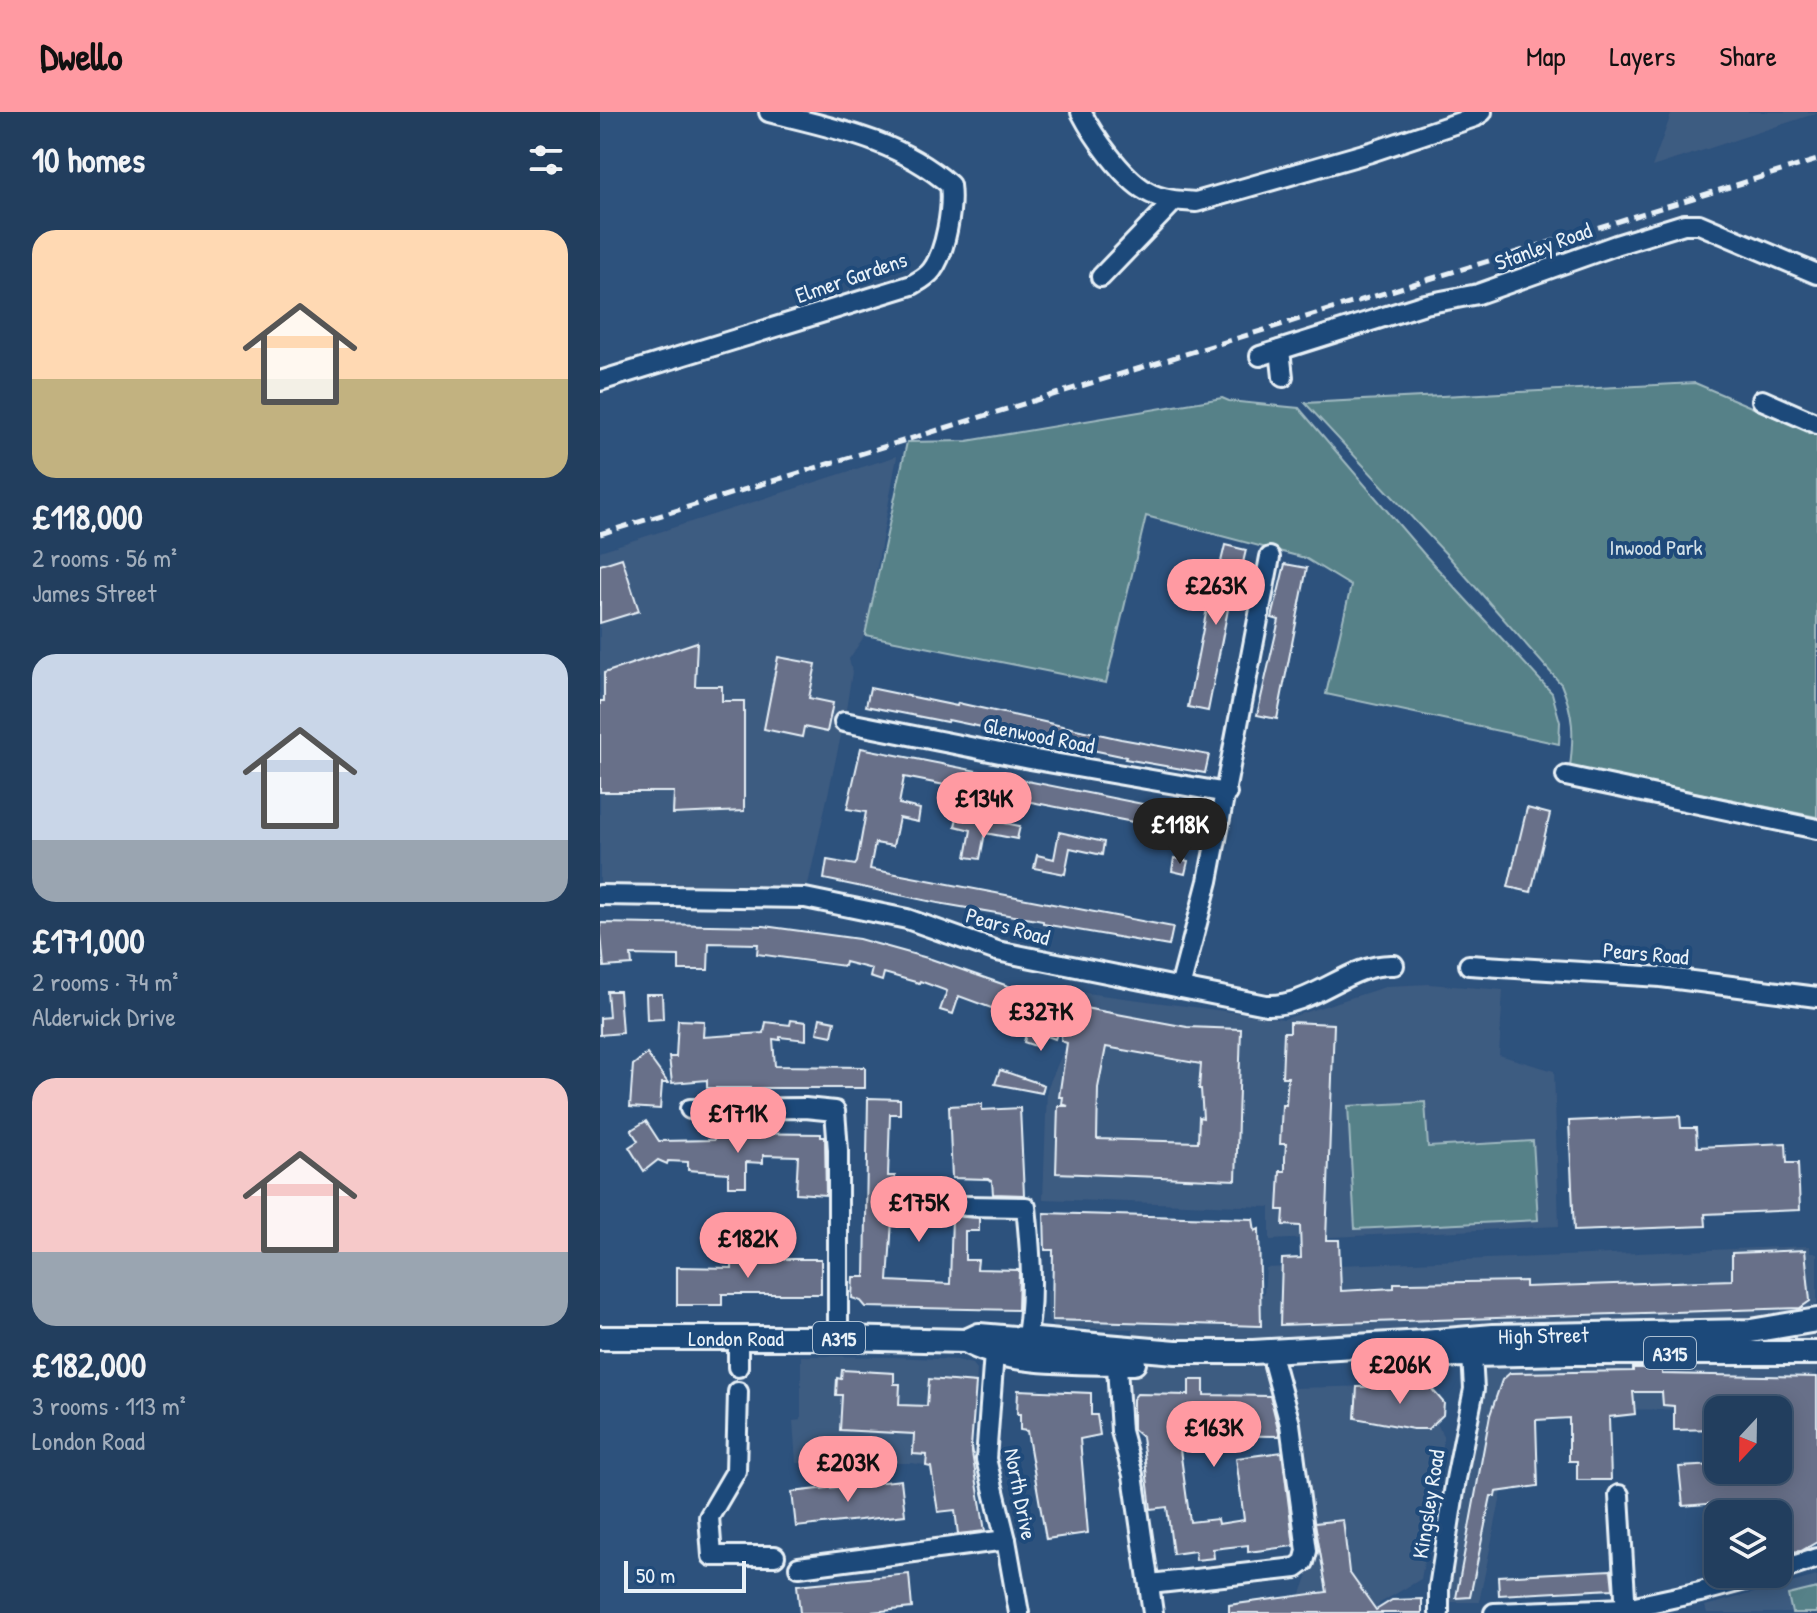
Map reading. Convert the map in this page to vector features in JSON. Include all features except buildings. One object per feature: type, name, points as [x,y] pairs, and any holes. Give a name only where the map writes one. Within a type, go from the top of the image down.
[{"type":"main road","name":"High Street","points":[[1272,1358],[1751,1331],[1817,1320]]},
{"type":"main road","points":[[1751,1331],[1778,1338],[1817,1339]]},
{"type":"main road","name":"London Road","points":[[600,1338],[966,1341],[979,1335],[994,1345],[1025,1348],[1116,1355],[1272,1358]]},
{"type":"main road","name":"High Street","points":[[1471,1347],[1572,1353],[1817,1353]]},
{"type":"street","name":"Elmer Gardens","points":[[600,381],[912,285],[930,274],[935,267],[952,202],[950,185],[928,166],[859,134],[769,112]]},
{"type":"street","points":[[1081,112],[1106,150],[1146,191],[1174,201],[1196,202],[1371,152],[1482,112]]},
{"type":"street","points":[[1101,277],[1174,201]]},
{"type":"street","name":"Stanley Road","points":[[1260,356],[1411,308],[1487,291],[1684,224],[1699,224],[1817,274]]},
{"type":"street","points":[[1280,350],[1283,377]]},
{"type":"street","points":[[1762,400],[1817,424]]},
{"type":"street","points":[[1180,988],[1227,793],[1270,557]]},
{"type":"street","name":"Glenwood Road","points":[[844,722],[1030,759],[1227,793]]},
{"type":"street","points":[[1566,776],[1817,829]]},
{"type":"street","name":"Pears Road","points":[[600,895],[805,898],[907,919],[997,951],[1281,1006],[1308,997],[1359,970],[1394,965]]},
{"type":"street","name":"Pears Road","points":[[1469,965],[1661,977],[1817,997]]},
{"type":"street","points":[[690,1109],[805,1108],[835,1111],[839,1182],[838,1338]]},
{"type":"street","points":[[965,1206],[1026,1207],[1031,1249],[1025,1348]]},
{"type":"street","points":[[738,1338],[738,1367]]},
{"type":"street","name":"North Drive","points":[[994,1345],[986,1459],[1006,1540],[1019,1613]]},
{"type":"street","name":"Kingsley Road","points":[[1439,1613],[1439,1588],[1456,1479],[1474,1389],[1471,1347]]},
{"type":"street","points":[[1116,1355],[1121,1431],[1133,1475],[1153,1613]]},
{"type":"street","points":[[1150,1584],[1296,1568],[1304,1562],[1307,1551],[1290,1424],[1272,1358]]},
{"type":"street","points":[[738,1392],[736,1471],[709,1517],[712,1556],[775,1556]]},
{"type":"street","points":[[1619,1495],[1626,1610]]},
{"type":"street","points":[[799,1567],[1006,1540]]},
{"type":"street","points":[[1792,1566],[1817,1558]]},
{"type":"street","points":[[1494,1613],[1626,1610],[1715,1588]]},
{"type":"shaded area","points":[[1672,112],[1817,112],[1817,113],[1652,167]]},
{"type":"shaded area","points":[[897,456],[865,635],[849,659],[852,672],[844,722],[805,898],[600,895],[600,551]]},
{"type":"shaded area","points":[[1429,984],[1503,990],[1499,1055],[1554,1071],[1559,1226],[1270,1240],[1270,1207],[1043,1199],[1047,1089],[1070,1036],[1078,992],[1284,1019],[1388,986]]},
{"type":"shaded area","points":[[1810,1246],[1810,1253],[1817,1253],[1817,1304],[1812,1306],[1817,1334],[1817,1413],[1792,1411],[1792,1396],[1704,1396],[1704,1410],[1519,1409],[1479,1602],[1444,1602],[1486,1379],[1484,1335],[1280,1346],[1286,1421],[1127,1412],[1133,1329],[1053,1327],[1048,1320],[1047,1290],[1264,1294],[1266,1268]]},
{"type":"shaded area","points":[[801,1356],[894,1357],[957,1360],[972,1364],[977,1370],[974,1472],[911,1463],[796,1463],[793,1421],[801,1420]]},
{"type":"shaded area","points":[[1417,1385],[1417,1395],[1438,1397],[1444,1403],[1443,1415],[1436,1421],[1443,1436],[1443,1456],[1421,1579],[1380,1603],[1374,1613],[1294,1613],[1315,1555],[1294,1388]]},
{"type":"shaded area","points":[[1817,1576],[1817,1613],[1707,1613],[1705,1606],[1772,1588],[1792,1588],[1792,1583]]},
{"type":"green space","name":"Inwood Park","points":[[1695,383],[1817,435],[1817,817],[1570,767],[1572,725],[1561,684],[1448,556],[1305,403]]},
{"type":"green space","points":[[1222,398],[1299,408],[1424,554],[1552,693],[1560,722],[1559,744],[1326,694],[1351,586],[1305,558],[1146,516],[1106,683],[865,635],[907,442],[967,441]]},
{"type":"green space","points":[[1425,1102],[1428,1147],[1533,1141],[1538,1220],[1355,1229],[1348,1106]]},
{"type":"green space","points":[[1817,1588],[1817,1613],[1792,1613],[1788,1595]]},
{"type":"railway","points":[[600,534],[1817,160]]}]
